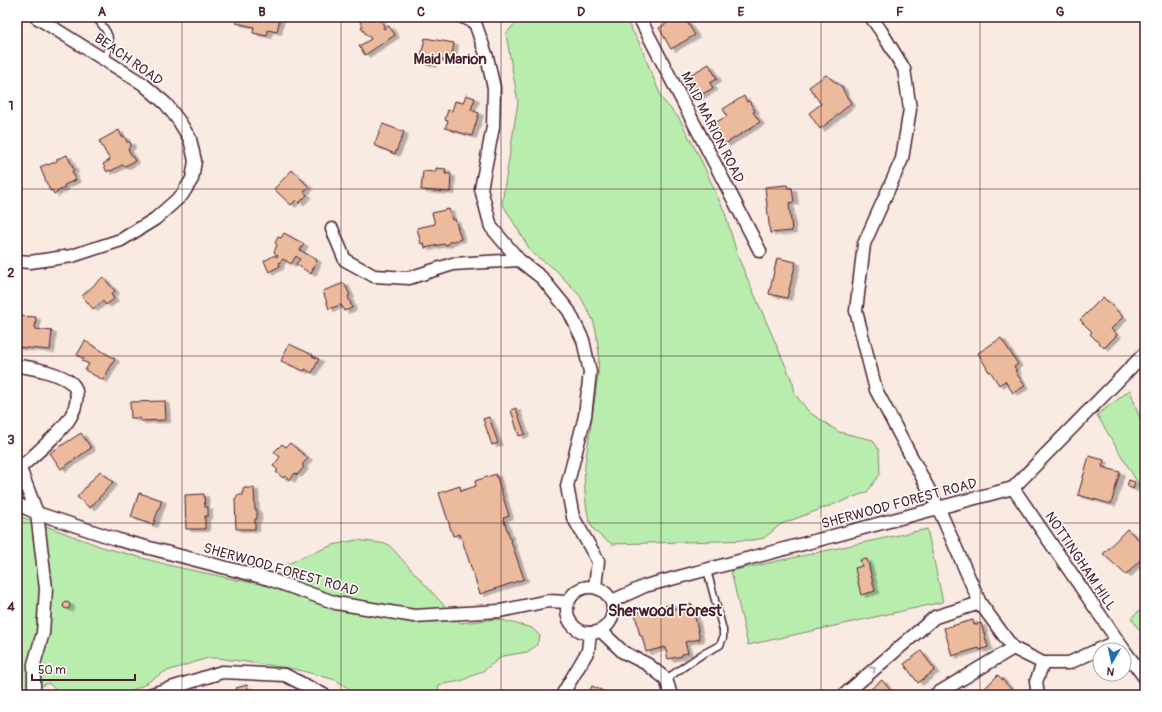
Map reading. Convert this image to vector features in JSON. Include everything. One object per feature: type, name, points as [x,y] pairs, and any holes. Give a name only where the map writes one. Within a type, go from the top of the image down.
[{"type":"street","name":"BEACH ROAD","points":[[17,261],[30,262],[72,256],[121,240],[155,219],[182,195],[192,178],[195,161],[190,139],[166,104],[143,84],[36,17]]},
{"type":"street","points":[[463,17],[479,20],[494,88],[493,127],[481,189],[491,227],[519,260],[542,278],[569,311],[583,340],[590,372],[585,416],[567,486],[574,517],[598,561],[595,587]]},
{"type":"street","name":"MAID MARION ROAD","points":[[639,17],[760,251]]},
{"type":"street","points":[[871,17],[904,69],[910,109],[902,159],[864,244],[856,311],[876,390],[938,507],[980,603],[1013,648],[1043,664],[1069,663],[1092,656]]},
{"type":"street","points":[[332,229],[345,260],[374,276],[409,278],[453,264],[519,260]]},
{"type":"street","points":[[1013,488],[1145,353]]},
{"type":"street","points":[[17,366],[34,368],[62,377],[73,386],[77,399],[72,415],[64,426],[18,464],[37,513],[46,589],[43,633],[34,664],[34,695]]},
{"type":"street","name":"SHERWOOD FOREST ROAD","points":[[612,602],[645,586],[1013,488]]},
{"type":"street","name":"NOTTINGHAM HILL","points":[[1013,488],[1119,642]]},
{"type":"street","name":"SHERWOOD FOREST ROAD","points":[[17,504],[37,513],[119,540],[269,579],[336,603],[414,616],[500,611],[548,601],[568,602]]},
{"type":"street","points":[[562,695],[588,651],[596,632],[610,623],[613,613],[612,602],[605,592],[595,587],[584,588],[574,593],[568,602],[567,613],[571,624],[579,631],[596,632],[623,652],[646,664],[666,679],[671,695]]},
{"type":"street","points":[[844,695],[935,617],[980,603]]},
{"type":"street","points":[[935,695],[1013,648]]},
{"type":"street","name":"NOTTINGHAM HILL","points":[[1132,660],[1145,678]]},
{"type":"street","points":[[1038,695],[1036,682],[1043,664]]},
{"type":"street","points":[[149,695],[222,672],[285,675],[324,695]]},
{"type":"lane","points":[[95,17],[109,33],[110,46],[105,60]]},
{"type":"lane","points":[[666,679],[701,655],[720,645],[723,638],[723,630],[707,570]]},
{"type":"green space","points":[[520,17],[624,17],[639,42],[662,99],[679,118],[702,162],[725,213],[738,257],[793,383],[795,394],[809,412],[839,432],[873,440],[879,450],[880,474],[867,492],[781,524],[764,538],[753,540],[612,544],[594,530],[588,516],[585,498],[585,465],[598,376],[599,353],[593,320],[580,296],[556,270],[532,253],[502,203],[518,102],[506,34]]},
{"type":"green space","points":[[1130,390],[1145,433],[1145,495],[1097,415]]},
{"type":"green space","points":[[17,511],[19,516],[102,547],[172,566],[252,583],[300,558],[333,545],[356,540],[388,544],[460,623],[498,619],[532,628],[540,636],[536,646],[527,652],[503,656],[483,671],[461,681],[438,685],[440,695],[358,695],[336,680],[295,669],[218,658],[208,658],[164,672],[142,686],[122,695],[60,695],[49,683],[17,695]]},
{"type":"green space","points":[[927,529],[943,602],[748,645],[731,571]]},
{"type":"green space","points":[[1145,606],[1145,638],[1131,618]]},
{"type":"building","points":[[237,17],[280,17],[277,32],[268,30],[267,36],[253,33],[254,27],[236,23]]},
{"type":"building","points":[[357,17],[379,17],[384,29],[389,26],[395,35],[365,55],[359,46],[371,39],[361,27],[363,26]]},
{"type":"building","points":[[677,17],[684,17],[695,35],[671,49],[659,28]]},
{"type":"building","points":[[425,38],[454,43],[451,61],[433,58],[432,65],[420,62]]},
{"type":"building","points":[[709,64],[717,79],[710,83],[713,88],[694,99],[683,79]]},
{"type":"building","points":[[826,75],[842,87],[851,103],[820,129],[809,113],[821,104],[809,87]]},
{"type":"building","points":[[466,95],[475,98],[471,110],[479,113],[472,136],[445,128],[448,121],[445,120],[448,110],[452,111],[455,101],[463,103]]},
{"type":"building","points":[[744,96],[747,102],[749,101],[755,111],[753,112],[760,122],[725,144],[713,124],[727,116],[723,109]]},
{"type":"building","points":[[383,124],[404,132],[395,154],[374,145]]},
{"type":"building","points":[[119,130],[122,137],[124,136],[127,142],[130,142],[131,145],[128,149],[135,161],[107,172],[103,164],[110,160],[99,141]]},
{"type":"building","points":[[67,155],[74,170],[72,171],[76,180],[64,185],[65,187],[54,194],[52,190],[50,191],[40,167],[57,161],[57,159]]},
{"type":"building","points":[[436,168],[446,169],[445,174],[451,174],[450,192],[421,190],[423,171],[436,172]]},
{"type":"building","points":[[292,170],[309,187],[304,192],[307,195],[299,203],[296,200],[291,205],[274,189]]},
{"type":"building","points":[[787,185],[788,188],[792,188],[794,202],[789,203],[792,231],[770,233],[765,187]]},
{"type":"building","points":[[449,209],[452,220],[455,219],[461,239],[449,242],[449,244],[425,248],[424,243],[421,244],[417,228],[435,224],[432,213]]},
{"type":"building","points":[[284,233],[304,244],[300,250],[317,260],[311,274],[296,264],[300,259],[296,256],[291,264],[283,259],[279,263],[280,266],[269,272],[264,261],[275,255],[276,257],[278,256],[274,252],[277,245],[275,243],[278,237],[281,238]]},
{"type":"building","points":[[777,258],[796,262],[787,298],[769,294]]},
{"type":"building","points":[[103,277],[115,291],[111,294],[114,299],[106,305],[103,301],[93,309],[82,296]]},
{"type":"building","points":[[344,283],[350,295],[348,296],[352,308],[344,311],[340,305],[329,309],[323,291]]},
{"type":"building","points":[[1103,297],[1123,317],[1111,329],[1117,335],[1104,348],[1090,334],[1092,332],[1080,320]]},
{"type":"building","points":[[19,316],[36,317],[35,329],[52,331],[50,350],[17,347]]},
{"type":"building","points":[[1001,338],[1018,364],[1014,367],[1017,370],[1015,371],[1025,386],[1013,393],[1005,381],[999,385],[990,371],[989,372],[978,353]]},
{"type":"building","points":[[85,341],[115,359],[103,380],[85,370],[89,364],[82,361],[84,359],[77,355]]},
{"type":"building","points":[[289,344],[319,359],[312,373],[305,369],[304,371],[281,361]]},
{"type":"building","points":[[165,401],[166,420],[140,421],[140,418],[131,418],[130,402]]},
{"type":"building","points":[[516,408],[525,434],[519,436],[511,410]]},
{"type":"building","points":[[489,417],[498,443],[492,445],[483,419]]},
{"type":"building","points":[[81,433],[91,448],[61,469],[50,453]]},
{"type":"building","points":[[290,443],[308,458],[302,465],[304,467],[297,475],[295,473],[290,480],[285,476],[283,478],[276,472],[278,470],[273,466],[280,457],[274,452],[282,444],[286,447]]},
{"type":"building","points":[[1089,456],[1104,460],[1102,467],[1120,472],[1111,504],[1078,495]]},
{"type":"building","points":[[100,471],[113,482],[90,508],[77,497]]},
{"type":"building","points":[[496,474],[509,516],[503,518],[524,579],[480,594],[460,534],[453,536],[439,493],[460,486],[461,491],[476,486],[475,481]]},
{"type":"building","points":[[1129,480],[1135,482],[1133,489],[1127,486]]},
{"type":"building","points":[[243,488],[254,488],[255,510],[257,510],[255,529],[236,529],[235,498],[237,498],[237,495],[243,495]]},
{"type":"building","points":[[139,493],[162,500],[153,525],[131,517]]},
{"type":"building","points":[[204,494],[205,507],[208,507],[208,516],[205,516],[205,529],[186,529],[185,495]]},
{"type":"building","points":[[1127,529],[1145,545],[1145,561],[1140,560],[1126,575],[1103,554]]},
{"type":"building","points":[[867,559],[875,591],[861,595],[855,568],[862,566],[860,560]]},
{"type":"building","points":[[66,602],[69,603],[70,606],[68,609],[64,608],[63,605]]},
{"type":"building","points":[[673,604],[674,609],[692,604],[700,639],[685,642],[688,653],[668,659],[665,647],[646,652],[642,636],[640,636],[635,613]]},
{"type":"building","points":[[973,620],[974,625],[981,623],[988,647],[980,650],[979,648],[952,656],[944,628]]},
{"type":"building","points":[[921,651],[935,670],[918,683],[904,664]]},
{"type":"building","points":[[998,675],[1013,691],[1009,695],[980,695],[979,694]]},
{"type":"building","points":[[882,680],[894,695],[870,695],[867,692]]},
{"type":"building","points":[[247,685],[249,695],[229,695],[237,692],[236,688]]},
{"type":"building","points":[[592,686],[612,695],[587,695]]},
{"type":"district","name":"Maid Marion","points":[[450,59]]},
{"type":"district","name":"Sherwood Forest","points":[[665,610]]}]
